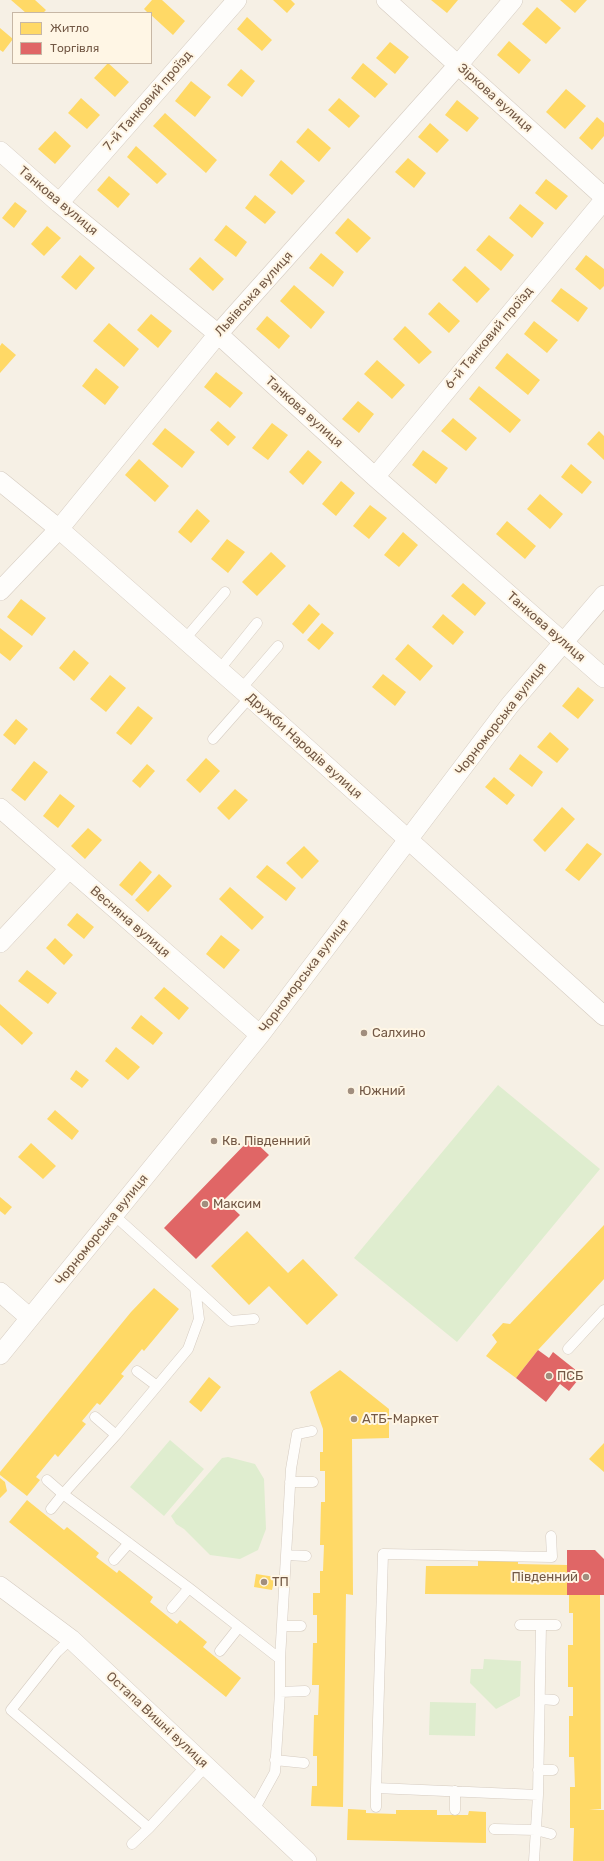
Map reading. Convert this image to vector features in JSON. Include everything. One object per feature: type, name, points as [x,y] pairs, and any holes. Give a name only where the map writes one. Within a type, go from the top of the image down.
[{"type":"street","name":"7-й Танковий проїзд","points":[[60,203],[237,0]]},
{"type":"street","name":"Зіркова вулиця","points":[[386,0],[604,199]]},
{"type":"street","name":"Львівська вулиця","points":[[0,591],[58,529],[218,334],[458,65],[513,0]]},
{"type":"street","name":"Танкова вулиця","points":[[0,151],[60,203],[218,334],[375,477],[604,678]]},
{"type":"street","name":"6-й Танковий проїзд","points":[[375,477],[604,199]]},
{"type":"street","name":"Дружби Народів вулиця","points":[[0,481],[58,529],[245,693],[604,1016]]},
{"type":"street","name":"Чорноморська вулиця","points":[[0,1355],[115,1216],[260,1035],[510,705],[604,594]]},
{"type":"street","name":"Весняна вулиця","points":[[0,808],[260,1035]]},
{"type":"street","points":[[0,943],[69,869]]},
{"type":"street","points":[[0,1292],[30,1318]]},
{"type":"street","name":"Остапа Вишні вулиця","points":[[0,1586],[71,1639],[307,1861]]},
{"type":"lane","points":[[184,639],[225,592]]},
{"type":"lane","points":[[219,670],[257,623]]},
{"type":"lane","points":[[213,739],[278,646]]},
{"type":"lane","points":[[115,1216],[231,1321],[254,1318]]},
{"type":"lane","points":[[51,1509],[116,1435],[188,1349],[199,1319],[195,1288]]},
{"type":"lane","points":[[568,1348],[604,1310]]},
{"type":"lane","points":[[137,1371],[157,1386]]},
{"type":"lane","points":[[95,1417],[116,1435]]},
{"type":"lane","points":[[254,1810],[275,1772],[290,1482],[297,1434],[312,1432]]},
{"type":"lane","points":[[47,1480],[63,1494],[189,1588],[280,1659]]},
{"type":"lane","points":[[290,1482],[313,1482]]},
{"type":"lane","points":[[376,1807],[383,1554],[552,1556],[551,1536]]},
{"type":"lane","points":[[114,1560],[129,1543]]},
{"type":"lane","points":[[286,1555],[306,1556]]},
{"type":"lane","points":[[172,1608],[189,1588]]},
{"type":"lane","points":[[520,1625],[556,1625]]},
{"type":"lane","points":[[534,1861],[538,1795],[541,1625]]},
{"type":"lane","points":[[282,1626],[301,1626]]},
{"type":"lane","points":[[220,1651],[239,1627]]},
{"type":"lane","points":[[71,1639],[57,1652],[11,1710],[149,1828]]},
{"type":"lane","points":[[280,1692],[305,1691]]},
{"type":"lane","points":[[540,1699],[554,1700]]},
{"type":"lane","points":[[275,1760],[304,1763]]},
{"type":"lane","points":[[132,1844],[149,1828],[206,1766]]},
{"type":"lane","points":[[538,1770],[553,1770]]},
{"type":"lane","points":[[376,1788],[538,1795]]},
{"type":"lane","points":[[455,1791],[455,1810]]},
{"type":"lane","points":[[494,1829],[536,1830],[551,1834]]},
{"type":"green space","points":[[498,1085],[600,1169],[457,1342],[354,1258]]},
{"type":"green space","points":[[170,1440],[204,1469],[164,1516],[130,1487]]},
{"type":"green space","points":[[228,1457],[255,1464],[264,1479],[266,1529],[258,1550],[240,1559],[210,1555],[184,1529],[176,1524],[171,1516],[222,1458]]},
{"type":"green space","points":[[484,1659],[521,1661],[520,1696],[496,1709],[470,1683],[471,1669],[483,1669]]},
{"type":"green space","points":[[430,1702],[476,1703],[475,1736],[429,1735]]},
{"type":"building: Житло","points":[[11,0],[35,0],[46,10],[44,12],[25,12]]},
{"type":"building: Житло","points":[[152,0],[162,0],[185,21],[173,35],[152,16],[152,12],[147,12],[144,9]]},
{"type":"building: Житло","points":[[273,0],[291,0],[295,4],[287,13]]},
{"type":"building: Житло","points":[[431,0],[458,0],[447,13]]},
{"type":"building: Житло","points":[[560,0],[587,0],[575,13]]},
{"type":"building: Житло","points":[[537,7],[561,28],[546,44],[522,24]]},
{"type":"building: Житло","points":[[247,17],[272,40],[262,51],[237,29]]},
{"type":"building: Житло","points":[[0,28],[12,38],[12,40],[3,52],[0,50]]},
{"type":"building: Житло","points":[[509,41],[531,60],[519,74],[497,55]]},
{"type":"building: Житло","points":[[390,42],[409,57],[395,74],[376,58]]},
{"type":"building: Житло","points":[[363,63],[388,84],[375,98],[351,78]]},
{"type":"building: Житло","points":[[107,64],[109,64],[129,82],[115,97],[94,78]]},
{"type":"building: Житло","points":[[241,69],[255,81],[242,97],[227,85]]},
{"type":"building: Житло","points":[[191,81],[211,97],[195,117],[175,101]]},
{"type":"building: Житло","points":[[566,89],[586,106],[565,129],[546,112]]},
{"type":"building: Житло","points":[[81,98],[100,115],[87,129],[68,113]]},
{"type":"building: Житло","points":[[339,98],[360,116],[349,128],[328,110]]},
{"type":"building: Житло","points":[[457,100],[479,118],[467,132],[445,115]]},
{"type":"building: Житло","points":[[165,113],[217,160],[206,173],[153,126]]},
{"type":"building: Житло","points":[[597,117],[604,123],[604,136],[592,150],[579,138]]},
{"type":"building: Житло","points":[[430,123],[449,140],[437,153],[418,137]]},
{"type":"building: Житло","points":[[308,128],[331,148],[319,162],[296,142]]},
{"type":"building: Житло","points":[[55,131],[71,146],[55,164],[38,149]]},
{"type":"building: Житло","points":[[136,146],[167,174],[157,184],[127,157]]},
{"type":"building: Житло","points":[[408,158],[426,173],[414,188],[395,172]]},
{"type":"building: Житло","points":[[281,160],[305,181],[292,195],[269,175]]},
{"type":"building: Житло","points":[[109,176],[130,194],[118,208],[97,190]]},
{"type":"building: Житло","points":[[546,179],[568,196],[556,210],[535,193]]},
{"type":"building: Житло","points":[[255,195],[276,212],[265,224],[245,208]]},
{"type":"building: Житло","points":[[15,202],[27,211],[14,228],[2,218]]},
{"type":"building: Житло","points":[[520,204],[544,223],[532,238],[509,218]]},
{"type":"building: Житло","points":[[348,218],[371,238],[357,253],[335,233]]},
{"type":"building: Житло","points":[[226,225],[247,242],[236,257],[214,240]]},
{"type":"building: Житло","points":[[47,226],[61,238],[44,256],[31,244]]},
{"type":"building: Житло","points":[[489,235],[514,255],[501,271],[476,250]]},
{"type":"building: Житло","points":[[321,253],[344,272],[333,287],[309,268]]},
{"type":"building: Житло","points":[[80,255],[95,268],[76,290],[61,277]]},
{"type":"building: Житло","points":[[586,255],[604,269],[604,286],[600,290],[575,269]]},
{"type":"building: Житло","points":[[200,257],[224,279],[213,291],[189,269]]},
{"type":"building: Житло","points":[[465,266],[490,289],[477,303],[452,280]]},
{"type":"building: Житло","points":[[294,285],[325,312],[311,329],[280,301]]},
{"type":"building: Житло","points":[[561,288],[588,308],[578,322],[551,301]]},
{"type":"building: Житло","points":[[439,302],[460,321],[449,333],[428,314]]},
{"type":"building: Житло","points":[[151,314],[172,331],[158,348],[137,330]]},
{"type":"building: Житло","points":[[267,316],[290,336],[279,349],[256,329]]},
{"type":"building: Житло","points":[[534,321],[558,340],[547,353],[524,334]]},
{"type":"building: Житло","points":[[109,323],[139,349],[124,367],[93,341]]},
{"type":"building: Житло","points":[[405,326],[432,352],[419,364],[393,339]]},
{"type":"building: Житло","points":[[2,343],[16,355],[0,373],[0,346]]},
{"type":"building: Житло","points":[[507,353],[540,380],[528,395],[495,368]]},
{"type":"building: Житло","points":[[377,360],[405,385],[392,399],[364,374]]},
{"type":"building: Житло","points":[[96,368],[119,387],[105,405],[82,386]]},
{"type":"building: Житло","points":[[216,372],[243,393],[230,408],[204,387]]},
{"type":"building: Житло","points":[[479,386],[521,420],[510,433],[469,399]]},
{"type":"building: Житло","points":[[358,401],[374,414],[359,433],[342,419]]},
{"type":"building: Житло","points":[[453,418],[477,438],[466,451],[441,431]]},
{"type":"building: Житло","points":[[218,421],[236,437],[228,446],[210,430]]},
{"type":"building: Житло","points":[[272,423],[288,435],[268,460],[252,448]]},
{"type":"building: Житло","points":[[165,428],[195,452],[182,468],[152,444]]},
{"type":"building: Житло","points":[[599,431],[604,436],[604,460],[587,444]]},
{"type":"building: Житло","points":[[308,450],[322,462],[303,485],[289,472]]},
{"type":"building: Житло","points":[[423,450],[448,468],[436,484],[412,465]]},
{"type":"building: Житло","points":[[139,459],[169,486],[155,502],[125,475]]},
{"type":"building: Житло","points":[[571,464],[592,482],[582,494],[561,477]]},
{"type":"building: Житло","points":[[341,481],[355,493],[336,516],[322,504]]},
{"type":"building: Житло","points":[[540,494],[563,514],[550,529],[527,509]]},
{"type":"building: Житло","points":[[370,505],[387,518],[369,539],[353,526]]},
{"type":"building: Житло","points":[[197,509],[210,521],[191,543],[178,532]]},
{"type":"building: Житло","points":[[507,521],[536,546],[525,559],[496,534]]},
{"type":"building: Житло","points":[[403,532],[418,545],[399,567],[384,555]]},
{"type":"building: Житло","points":[[227,539],[245,552],[228,573],[211,559]]},
{"type":"building: Житло","points":[[271,552],[286,566],[257,596],[242,582]]},
{"type":"building: Житло","points":[[463,583],[486,603],[475,616],[451,596]]},
{"type":"building: Житло","points":[[21,599],[46,618],[32,636],[7,617]]},
{"type":"building: Житло","points":[[309,604],[320,614],[303,634],[292,624]]},
{"type":"building: Житло","points":[[443,614],[464,632],[453,645],[432,627]]},
{"type":"building: Житло","points":[[322,623],[334,633],[319,650],[307,640]]},
{"type":"building: Житло","points":[[0,628],[23,646],[10,661],[0,653]]},
{"type":"building: Житло","points":[[408,644],[433,666],[420,681],[395,659]]},
{"type":"building: Житло","points":[[74,650],[89,663],[74,681],[59,668]]},
{"type":"building: Житло","points":[[383,674],[406,692],[395,706],[372,687]]},
{"type":"building: Житло","points":[[110,675],[126,688],[106,712],[90,699]]},
{"type":"building: Житло","points":[[578,687],[594,700],[578,719],[562,706]]},
{"type":"building: Житло","points":[[138,706],[153,718],[131,745],[116,733]]},
{"type":"building: Житло","points":[[16,719],[28,729],[15,745],[3,735]]},
{"type":"building: Житло","points":[[550,732],[569,749],[557,763],[537,747]]},
{"type":"building: Житло","points":[[520,754],[543,772],[532,787],[509,769]]},
{"type":"building: Житло","points":[[206,758],[220,771],[200,793],[186,780]]},
{"type":"building: Житло","points":[[34,761],[48,772],[25,801],[11,790]]},
{"type":"building: Житло","points":[[147,764],[155,771],[140,788],[132,781]]},
{"type":"building: Житло","points":[[494,777],[515,795],[507,805],[485,787]]},
{"type":"building: Житло","points":[[235,789],[248,800],[229,820],[217,808]]},
{"type":"building: Житло","points":[[60,794],[75,806],[58,828],[43,816]]},
{"type":"building: Житло","points":[[562,807],[575,819],[545,852],[533,840]]},
{"type":"building: Житло","points":[[88,828],[102,840],[85,859],[71,846]]},
{"type":"building: Житло","points":[[587,843],[602,854],[579,881],[565,870]]},
{"type":"building: Житло","points":[[304,846],[319,861],[302,879],[286,863]]},
{"type":"building: Житло","points":[[140,861],[152,872],[132,896],[119,885]]},
{"type":"building: Житло","points":[[267,865],[296,888],[286,901],[256,877]]},
{"type":"building: Житло","points":[[159,874],[172,886],[148,912],[135,900]]},
{"type":"building: Житло","points":[[230,887],[264,917],[252,930],[219,899]]},
{"type":"building: Житло","points":[[77,913],[94,927],[84,939],[67,925]]},
{"type":"building: Житло","points":[[221,935],[240,950],[224,969],[206,954]]},
{"type":"building: Житло","points":[[55,938],[73,955],[64,965],[46,948]]},
{"type":"building: Житло","points":[[27,970],[57,993],[48,1004],[18,981]]},
{"type":"building: Житло","points":[[164,987],[189,1008],[179,1020],[154,998]]},
{"type":"building: Житло","points":[[0,1004],[33,1033],[22,1045],[0,1025]]},
{"type":"building: Житло","points":[[141,1015],[163,1033],[153,1045],[131,1028]]},
{"type":"building: Житло","points":[[116,1047],[140,1067],[128,1080],[105,1061]]},
{"type":"building: Житло","points":[[76,1070],[89,1080],[82,1088],[70,1079]]},
{"type":"building: Житло","points":[[55,1110],[79,1131],[72,1140],[47,1119]]},
{"type":"building: Житло","points":[[31,1143],[56,1166],[43,1179],[18,1157]]},
{"type":"building: Житло","points":[[0,1197],[12,1207],[5,1215],[0,1211]]},
{"type":"building: Житло","points":[[604,1225],[604,1279],[538,1350],[516,1378],[486,1356],[497,1342],[492,1335],[503,1323],[510,1324]]},
{"type":"building: Житло","points":[[247,1231],[288,1273],[303,1259],[338,1295],[307,1325],[269,1286],[249,1305],[211,1266]]},
{"type":"building: Житло","points":[[154,1288],[179,1309],[144,1351],[142,1349],[121,1374],[124,1376],[100,1405],[97,1403],[82,1421],[86,1424],[58,1457],[55,1454],[36,1477],[40,1480],[27,1496],[0,1475],[0,1472],[131,1312]]},
{"type":"building: Житло","points":[[340,1370],[389,1409],[389,1438],[352,1439],[353,1595],[346,1594],[343,1807],[311,1806],[312,1786],[317,1786],[317,1756],[313,1756],[314,1715],[318,1715],[319,1685],[312,1685],[313,1643],[317,1643],[317,1615],[313,1615],[313,1593],[320,1593],[320,1571],[323,1571],[324,1545],[320,1545],[321,1502],[325,1502],[325,1471],[320,1471],[320,1452],[323,1452],[323,1429],[310,1392]]},
{"type":"building: Житло","points":[[209,1377],[221,1387],[201,1412],[189,1402]]},
{"type":"building: Житло","points":[[604,1443],[604,1472],[589,1459]]},
{"type":"building: Житло","points":[[0,1478],[5,1482],[7,1491],[0,1498]]},
{"type":"building: Житло","points":[[27,1500],[64,1530],[67,1527],[99,1553],[96,1557],[117,1573],[119,1570],[153,1597],[150,1602],[177,1624],[180,1620],[207,1642],[203,1647],[241,1678],[226,1697],[9,1522]]},
{"type":"building: Житло","points":[[478,1560],[518,1561],[518,1564],[567,1565],[567,1595],[425,1594],[426,1566],[478,1566]]},
{"type":"building: Житло","name":"ТП","points":[[256,1574],[275,1577],[272,1590],[254,1587]]},
{"type":"building: Житло","points":[[569,1595],[600,1595],[601,1809],[589,1810],[604,1810],[604,1861],[573,1861],[574,1828],[570,1828],[570,1787],[575,1787],[574,1757],[569,1757],[569,1716],[573,1716],[573,1687],[568,1687],[568,1645],[573,1645],[573,1613],[569,1613]]},
{"type":"building: Житло","points":[[348,1809],[366,1810],[366,1813],[396,1814],[396,1810],[437,1810],[437,1815],[468,1815],[469,1811],[486,1812],[486,1843],[347,1840]]},
{"type":"building: Торгівля","points":[[251,1138],[269,1155],[224,1200],[240,1215],[196,1259],[164,1228]]},
{"type":"building: Торгівля","name":"ПСБ","points":[[538,1350],[549,1358],[553,1352],[582,1375],[569,1391],[560,1384],[546,1402],[516,1378]]},
{"type":"building: Торгівля","name":"Південний","points":[[567,1550],[595,1550],[604,1559],[604,1595],[567,1595]]},
{"type":"place","name":"Салхино","points":[[364,1033]]},
{"type":"place","name":"Южний","points":[[351,1091]]},
{"type":"place","name":"Кв. Південний","points":[[214,1141]]},
{"type":"place","name":"Максим","points":[[205,1204]]},
{"type":"place","name":"ПСБ","points":[[549,1376]]},
{"type":"place","name":"АТБ-Маркет","points":[[354,1419]]},
{"type":"place","name":"Південний","points":[[586,1577]]},
{"type":"place","name":"ТП","points":[[264,1582]]}]
